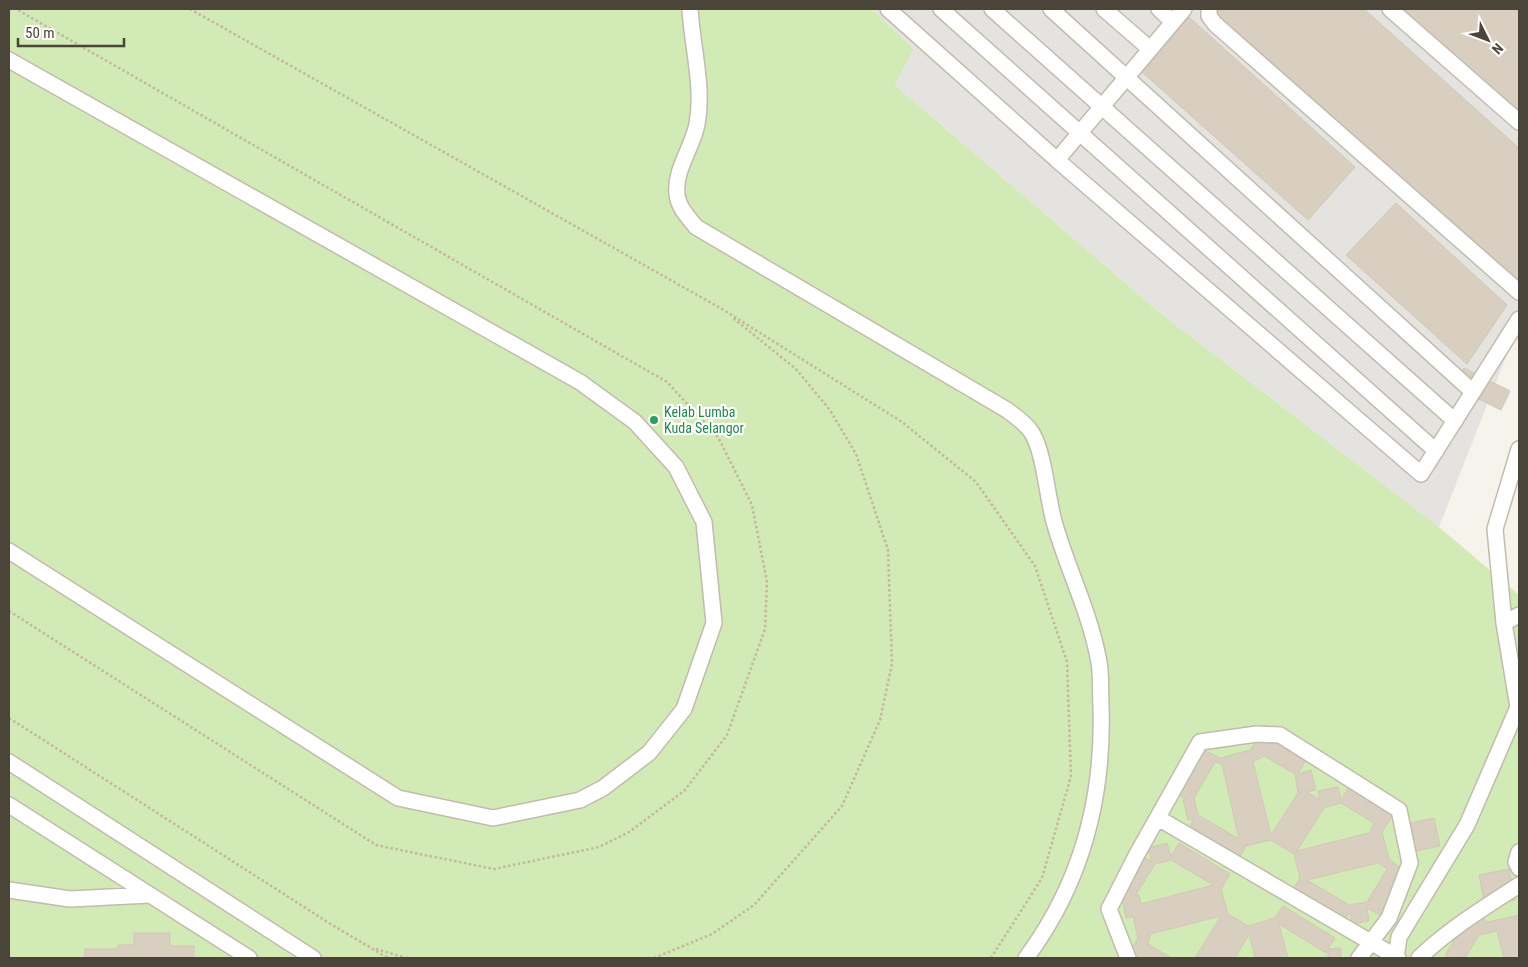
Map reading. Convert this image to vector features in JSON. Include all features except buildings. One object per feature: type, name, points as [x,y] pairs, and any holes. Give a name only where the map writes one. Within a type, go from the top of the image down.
[{"type":"lane","points":[[690,9],[699,90],[698,123],[694,140],[678,176],[677,194],[686,215],[696,227],[1007,410],[1027,427],[1037,446],[1054,523],[1090,622],[1099,660],[1102,745],[1095,805],[1075,870],[1047,930],[1026,958]]},
{"type":"lane","points":[[888,9],[1057,160],[1421,474],[1519,319]]},
{"type":"lane","points":[[940,9],[1436,451]]},
{"type":"lane","points":[[992,9],[1455,421]]},
{"type":"lane","points":[[1051,9],[1473,392]]},
{"type":"lane","points":[[1104,9],[1150,49]]},
{"type":"lane","points":[[1158,9],[1173,22]]},
{"type":"lane","points":[[1057,160],[1184,9]]},
{"type":"lane","points":[[1208,9],[1209,16],[1215,24],[1519,292]]},
{"type":"lane","points":[[1390,9],[1519,122]]},
{"type":"lane","points":[[9,60],[580,382],[635,422],[676,467],[704,522],[714,623],[684,709],[649,753],[603,788],[580,800],[494,818],[398,798],[9,551]]},
{"type":"lane","points":[[1158,818],[1258,876],[1374,949],[1397,958],[1399,937],[1467,825],[1518,707],[1504,623],[1495,529],[1519,448]]},
{"type":"lane","points":[[1504,623],[1519,615]]},
{"type":"lane","points":[[1128,958],[1109,909],[1200,742],[1257,734],[1280,735],[1399,810],[1410,863],[1389,918],[1374,949]]},
{"type":"lane","points":[[9,762],[313,958]]},
{"type":"lane","points":[[9,805],[249,958]]},
{"type":"lane","points":[[1519,852],[1516,862],[1519,868]]},
{"type":"lane","points":[[1418,958],[1433,944],[1481,908],[1519,886]]},
{"type":"lane","points":[[10,893],[70,899],[150,895]]},
{"type":"lane","points":[[1359,958],[1399,937]]},
{"type":"path","points":[[9,611],[376,845],[494,870],[599,847],[629,832],[685,790],[727,735],[764,629],[767,582],[752,505],[718,437],[667,382],[16,9]]},
{"type":"path","points":[[190,9],[722,309],[902,422],[976,482],[1035,566],[1067,662],[1071,776],[1042,878],[992,958]]},
{"type":"path","points":[[654,958],[712,934],[754,905],[842,806],[880,720],[892,664],[888,550],[856,454],[830,410],[796,369],[722,309]]},
{"type":"path","points":[[9,718],[329,923],[388,958]]},
{"type":"path","points":[[329,923],[377,950],[406,958]]},
{"type":"green space","name":"Kelab Lumba Kuda Selangor","points":[[9,9],[872,9],[914,49],[895,85],[1159,312],[1439,527],[1519,595],[1519,958],[9,958]]},
{"type":"shaded area","points":[[872,9],[1519,9],[1519,219],[1511,231],[1519,256],[1519,324],[1439,527],[1159,312],[895,85],[914,49]]},
{"type":"place","name":"Kelab Lumba Kuda Selangor","points":[[654,420]]}]
